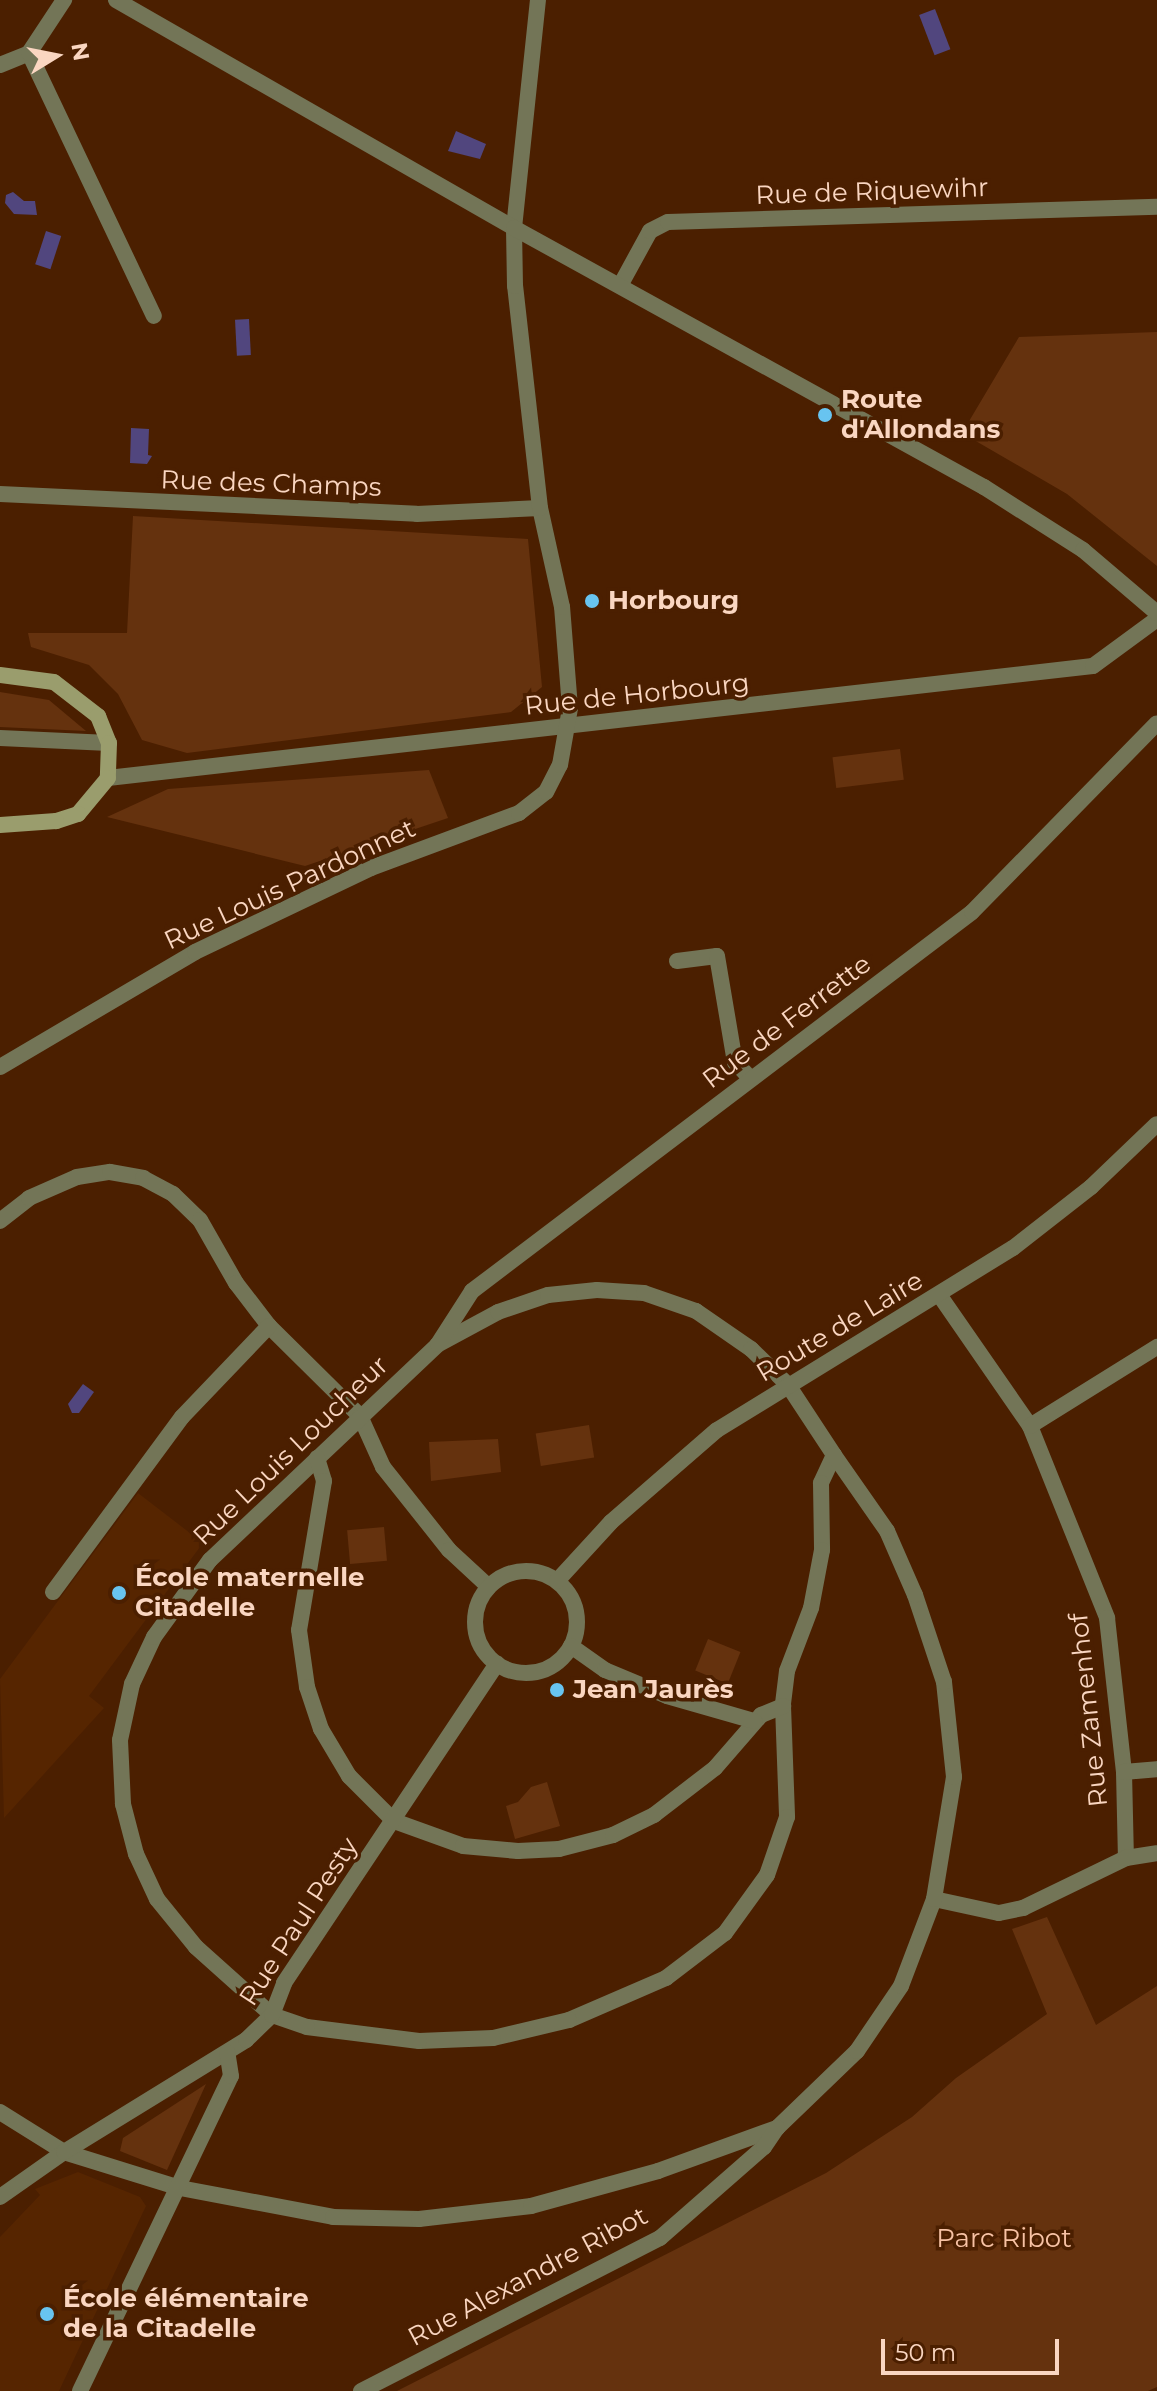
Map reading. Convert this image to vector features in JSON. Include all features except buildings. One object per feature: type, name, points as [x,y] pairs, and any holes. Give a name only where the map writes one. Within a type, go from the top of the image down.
[{"type":"main road","points":[[0,675],[54,682],[98,716],[109,743],[108,778],[78,814],[56,821],[0,825]]},
{"type":"street","points":[[0,65],[29,53],[64,0]]},
{"type":"street","points":[[116,0],[514,228],[621,284],[984,487],[1083,550],[1157,613]]},
{"type":"street","name":"Rue Louis Pardonnet","points":[[0,1067],[195,952],[371,868],[519,813],[546,792],[560,765],[568,727],[562,607],[540,508],[515,286],[514,228],[538,0]]},
{"type":"street","points":[[29,53],[154,316]]},
{"type":"street","name":"Rue de Riquewihr","points":[[621,284],[650,231],[668,222],[1157,207]]},
{"type":"street","name":"Rue des Champs","points":[[0,494],[417,514],[540,508]]},
{"type":"street","name":"Rue de Horbourg","points":[[108,778],[1093,666],[1157,619]]},
{"type":"street","name":"Rue de Ferrette","points":[[437,1345],[472,1291],[972,912],[1157,723]]},
{"type":"street","points":[[0,738],[109,743]]},
{"type":"street","points":[[677,961],[717,956],[735,1062],[751,1079]]},
{"type":"street","name":"Route de Laire","points":[[557,1581],[611,1522],[717,1430],[940,1296],[1091,1187],[1157,1124]]},
{"type":"street","points":[[0,1221],[29,1198],[77,1177],[110,1172],[143,1178],[173,1194],[200,1220],[236,1283],[269,1326],[360,1416],[383,1467],[449,1550],[489,1587]]},
{"type":"street","name":"Rue Louis Loucheur","points":[[272,2015],[196,1947],[157,1899],[136,1854],[123,1804],[120,1740],[132,1684],[154,1637],[210,1560],[360,1416],[437,1345],[498,1312],[548,1295],[644,1293],[696,1311],[751,1349],[788,1385],[887,1531],[944,1682],[954,1777],[934,1899]]},
{"type":"street","name":"Rue Zamenhof","points":[[940,1296],[1030,1426],[1107,1618],[1124,1772],[1126,1858]]},
{"type":"street","points":[[53,1592],[182,1417],[269,1326]]},
{"type":"street","points":[[1030,1426],[1157,1347]]},
{"type":"street","points":[[272,2015],[307,2027],[419,2041],[493,2038],[569,2020],[666,1978],[725,1933],[767,1875],[787,1817],[783,1706],[787,1671],[814,1594],[822,1550],[821,1483],[834,1455]]},
{"type":"street","points":[[317,1458],[324,1481],[299,1630],[307,1687],[321,1729],[349,1776],[394,1821],[463,1846],[518,1851],[559,1849],[613,1835],[654,1815],[715,1768],[754,1721],[783,1706]]},
{"type":"street","points":[[529,1570],[557,1581],[574,1604],[577,1632],[571,1646],[561,1659],[530,1673],[497,1664],[485,1652],[475,1619],[489,1587],[501,1577],[529,1570]]},
{"type":"street","points":[[571,1646],[605,1670],[667,1696],[754,1721]]},
{"type":"street","name":"Rue Paul Pesty","points":[[0,2197],[64,2152],[227,2052],[272,2015],[284,1983],[497,1664]]},
{"type":"street","points":[[1124,1772],[1157,1769]]},
{"type":"street","points":[[934,1899],[999,1913],[1023,1908],[1126,1858],[1157,1853]]},
{"type":"street","name":"Rue Alexandre Ribot","points":[[361,2391],[660,2238],[764,2147],[777,2128],[857,2051],[901,1986],[934,1899]]},
{"type":"street","points":[[80,2391],[180,2188],[231,2076],[227,2052]]},
{"type":"street","points":[[0,2112],[64,2152],[180,2188],[280,2211],[419,2219],[531,2206],[592,2191],[777,2128]]},
{"type":"shaded area","points":[[935,9],[950,49],[935,55],[919,15]]},
{"type":"shaded area","points":[[456,131],[486,144],[480,159],[448,151]]},
{"type":"shaded area","points":[[13,192],[24,201],[35,201],[37,215],[14,214],[5,203],[6,195]]},
{"type":"shaded area","points":[[46,231],[61,236],[50,269],[35,264]]},
{"type":"shaded area","points":[[249,319],[251,355],[237,356],[235,320]]},
{"type":"shaded area","points":[[131,428],[149,429],[148,455],[152,456],[147,464],[130,463]]},
{"type":"shaded area","points":[[83,1384],[94,1392],[79,1413],[72,1413],[68,1404]]},
{"type":"shaded area","points":[[138,1493],[203,1543],[89,1696],[104,1708],[4,1818],[0,1679]]},
{"type":"shaded area","name":"École élémentaire de la Citadelle","points":[[78,2172],[140,2197],[146,2206],[59,2391],[0,2391],[0,2237],[40,2195],[35,2189]]},
{"type":"green space","points":[[1157,332],[1157,566],[1067,494],[962,433],[1019,337]]},
{"type":"green space","points":[[133,516],[528,539],[542,687],[511,712],[187,753],[142,740],[118,694],[89,665],[31,647],[28,633],[127,633]]},
{"type":"green space","points":[[0,692],[49,700],[86,731],[0,727]]},
{"type":"green space","points":[[900,749],[904,780],[836,788],[833,757]]},
{"type":"green space","points":[[429,770],[448,818],[305,866],[107,817],[168,789]]},
{"type":"green space","points":[[589,1425],[594,1458],[541,1466],[536,1433]]},
{"type":"green space","points":[[498,1439],[501,1472],[431,1481],[429,1442]]},
{"type":"green space","points":[[384,1527],[387,1561],[350,1564],[347,1530]]},
{"type":"green space","points":[[708,1639],[740,1652],[728,1684],[695,1671]]},
{"type":"green space","points":[[547,1782],[560,1826],[515,1839],[506,1806],[518,1802],[531,1787]]},
{"type":"green space","name":"Parc Ribot","points":[[1047,1917],[1096,2025],[1157,1986],[1157,2387],[1148,2391],[397,2391],[826,2173],[912,2117],[956,2078],[1047,2014],[1012,1929]]},
{"type":"green space","points":[[206,2084],[167,2170],[120,2151],[123,2138]]},
{"type":"place","name":"Route d'Allondans","points":[[825,415]]},
{"type":"place","name":"Horbourg","points":[[592,601]]},
{"type":"place","name":"École maternelle Citadelle","points":[[119,1593]]},
{"type":"place","name":"Jean Jaurès","points":[[557,1690]]},
{"type":"place","name":"École élémentaire de la Citadelle","points":[[47,2314]]}]
